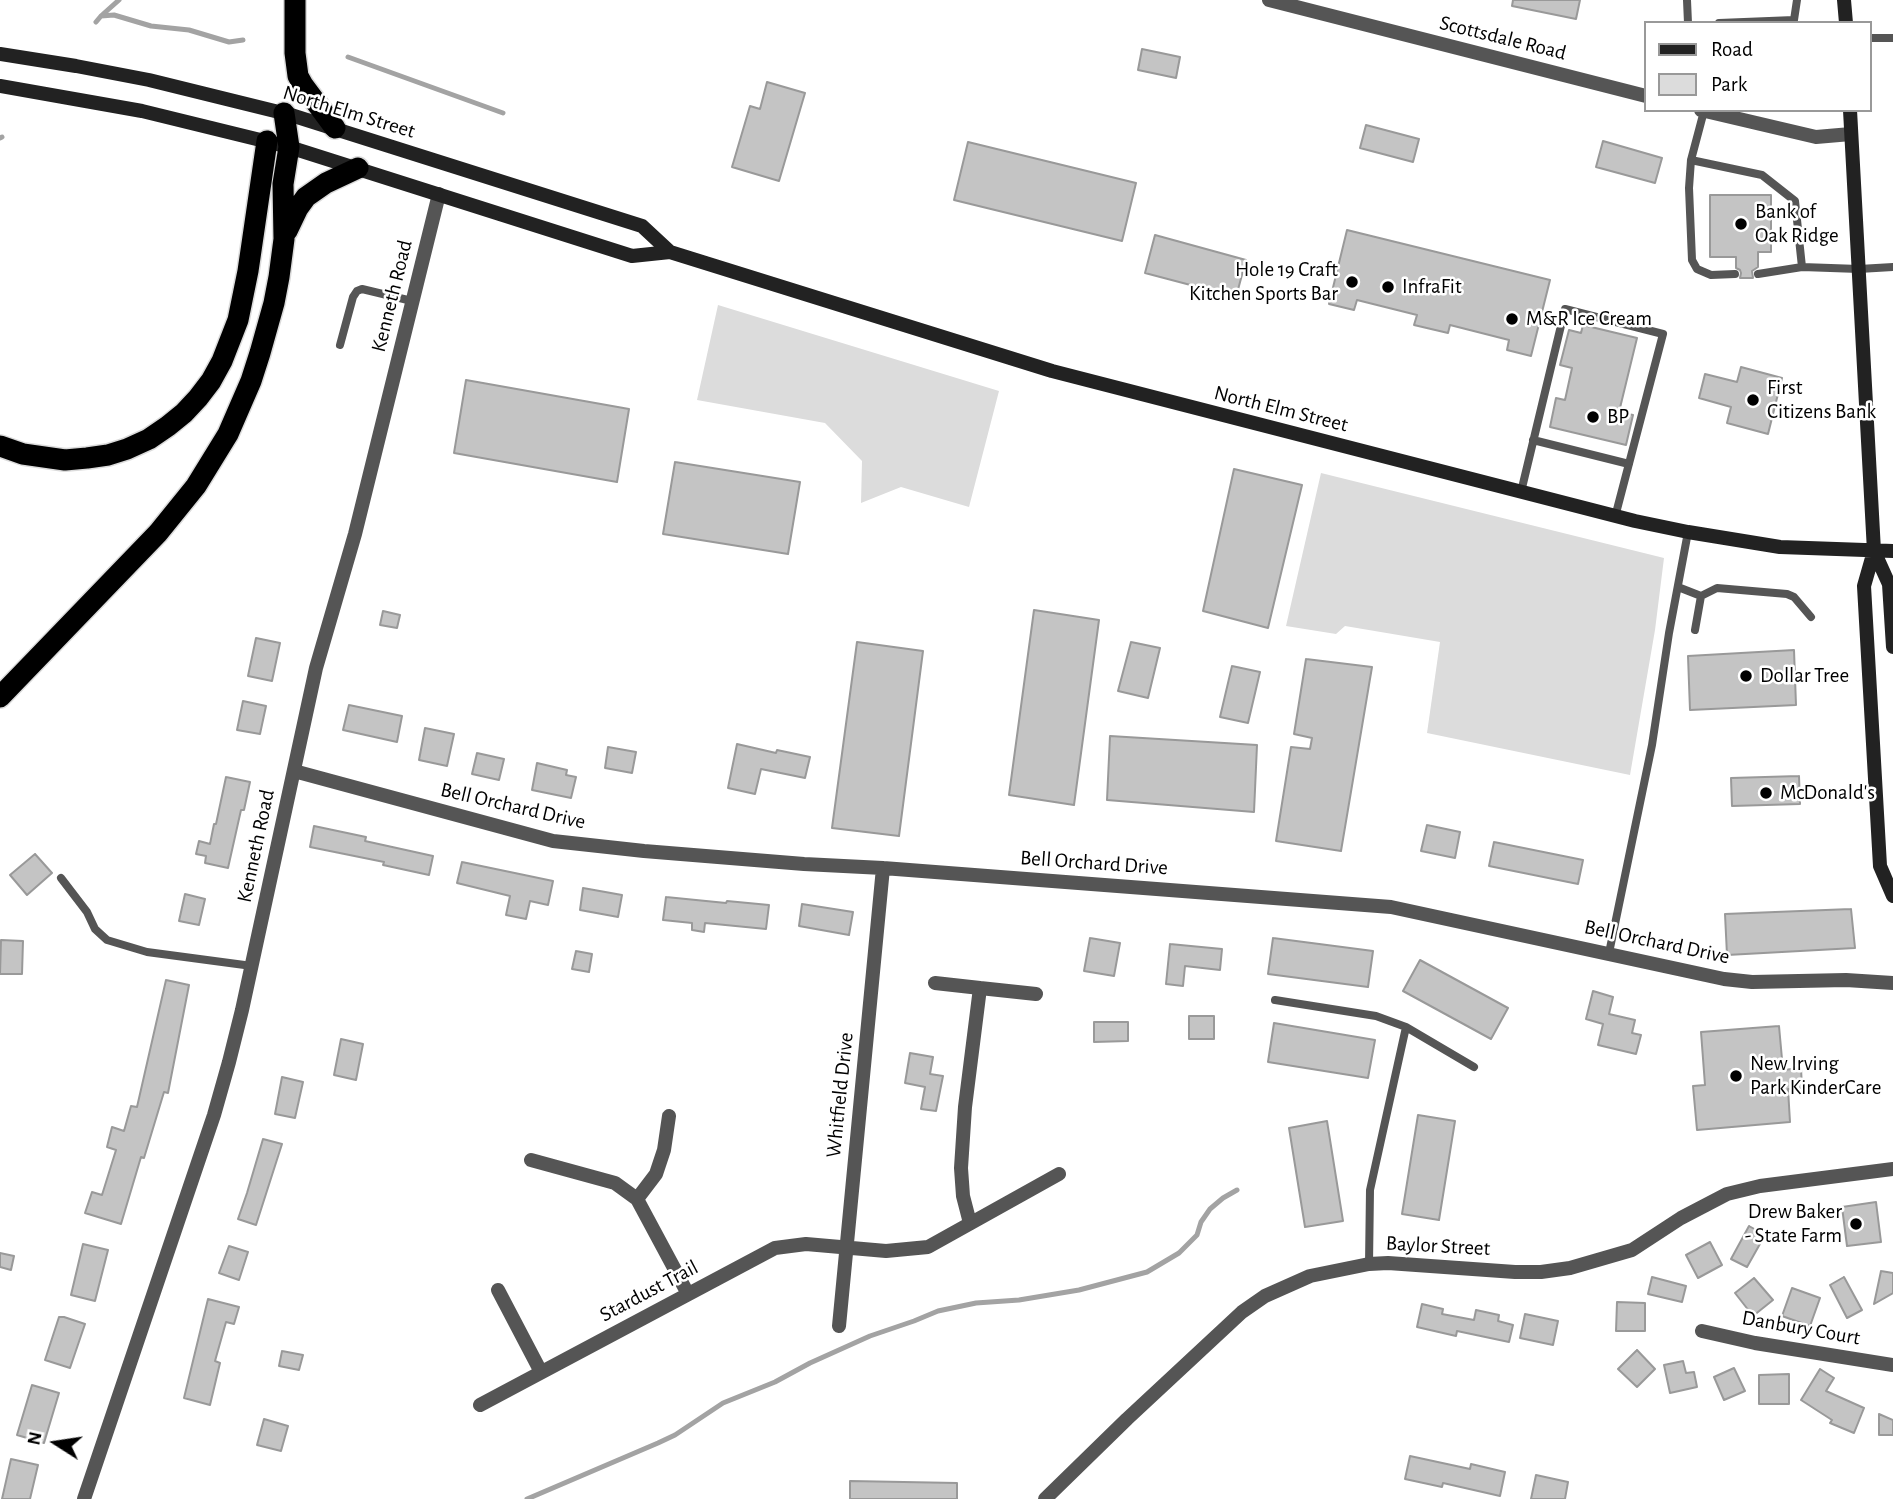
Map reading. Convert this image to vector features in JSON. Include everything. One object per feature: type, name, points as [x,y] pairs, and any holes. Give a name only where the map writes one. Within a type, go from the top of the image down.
[{"type":"highway","points":[[295,0],[298,76],[335,128]]},
{"type":"highway","points":[[0,697],[158,533],[196,486],[239,408],[260,354],[274,303],[284,239],[283,184],[289,147],[284,113]]},
{"type":"highway","points":[[0,446],[23,454],[65,460],[108,455],[127,449],[168,426],[198,398],[211,382],[222,361],[237,320],[248,271],[267,141]]},
{"type":"highway","points":[[284,239],[291,219],[306,197],[326,183],[358,168]]},
{"type":"main road","points":[[1844,0],[1846,21]]},
{"type":"main road","name":"North Elm Street","points":[[0,54],[149,80],[335,128],[642,226],[670,252]]},
{"type":"main road","name":"North Elm Street","points":[[0,86],[142,111],[267,141],[632,256],[670,252],[1052,371],[1615,517],[1780,547],[1893,551]]},
{"type":"main road","points":[[1850,112],[1874,551],[1864,586],[1865,613],[1880,866],[1893,896]]},
{"type":"main road","points":[[1874,551],[1889,584],[1893,647]]},
{"type":"street","name":"Scottsdale Road","points":[[1269,0],[1644,95]]},
{"type":"street","points":[[1708,112],[1816,136],[1851,134]]},
{"type":"street","name":"Kenneth Road","points":[[84,1499],[214,1115],[242,1010],[316,668],[349,558],[439,194]]},
{"type":"street","name":"Bell Orchard Drive","points":[[293,771],[553,841],[804,864],[1391,907],[1724,979],[1893,982]]},
{"type":"street","name":"Whitfield Drive","points":[[839,1325],[883,868]]},
{"type":"street","points":[[935,983],[1036,994]]},
{"type":"street","points":[[970,1223],[963,1196],[961,1168],[965,1107],[980,988]]},
{"type":"street","points":[[636,1199],[656,1174],[664,1150],[669,1116]]},
{"type":"street","points":[[531,1160],[615,1183],[636,1199],[688,1294]]},
{"type":"street","name":"Baylor Street","points":[[1045,1499],[1242,1312],[1265,1296],[1310,1276],[1369,1264],[1388,1263],[1515,1272],[1570,1268],[1632,1250],[1681,1218],[1727,1194],[1760,1186],[1893,1169]]},
{"type":"street","name":"Stardust Trail","points":[[480,1405],[775,1248],[806,1244],[886,1251],[928,1247],[1059,1174]]},
{"type":"street","points":[[498,1290],[541,1372]]},
{"type":"street","name":"Danbury Court","points":[[1702,1331],[1755,1343],[1893,1365]]},
{"type":"lane","points":[[1687,0],[1688,21]]},
{"type":"lane","points":[[1769,21],[1794,20],[1797,0]]},
{"type":"lane","points":[[1872,38],[1893,37]]},
{"type":"lane","points":[[1703,112],[1689,188],[1692,260],[1697,269],[1711,275],[1735,274]]},
{"type":"lane","points":[[1692,160],[1762,176],[1795,201],[1802,267]]},
{"type":"lane","points":[[1758,274],[1802,267],[1893,268]]},
{"type":"lane","points":[[340,345],[352,297],[357,291],[362,289],[412,301]]},
{"type":"lane","points":[[1521,492],[1565,309],[1663,334],[1615,517]]},
{"type":"lane","points":[[1533,440],[1629,464]]},
{"type":"lane","points":[[1609,953],[1652,744],[1688,532]]},
{"type":"lane","points":[[1678,587],[1701,596],[1717,588],[1787,594],[1794,597],[1811,617]]},
{"type":"lane","points":[[1695,631],[1701,596]]},
{"type":"lane","points":[[61,878],[87,912],[95,929],[107,940],[147,952],[251,966]]},
{"type":"lane","points":[[1275,1000],[1376,1016],[1406,1027],[1474,1067]]},
{"type":"lane","points":[[1369,1264],[1370,1190],[1406,1027]]},
{"type":"green space","points":[[718,305],[999,391],[969,507],[901,487],[861,503],[862,461],[825,423],[697,400]]},
{"type":"green space","points":[[1321,473],[1664,558],[1655,630],[1630,775],[1427,733],[1440,642],[1345,626],[1336,634],[1286,626]]},
{"type":"building","points":[[1513,0],[1580,0],[1576,19],[1512,6]]},
{"type":"building","points":[[1142,49],[1180,57],[1176,78],[1138,70]]},
{"type":"building","points":[[767,82],[805,93],[779,181],[732,167],[750,106],[760,109]]},
{"type":"building","points":[[1366,125],[1419,139],[1413,162],[1360,148]]},
{"type":"building","points":[[1603,141],[1662,158],[1655,183],[1596,167]]},
{"type":"building","points":[[968,142],[1136,183],[1122,241],[954,200]]},
{"type":"building","points":[[1710,195],[1771,195],[1771,252],[1758,252],[1758,267],[1752,271],[1753,278],[1740,278],[1736,257],[1710,257]]},
{"type":"building","points":[[1347,230],[1550,280],[1531,356],[1507,350],[1509,340],[1450,325],[1448,333],[1414,325],[1417,315],[1357,300],[1354,310],[1329,304]]},
{"type":"building","points":[[1155,235],[1246,260],[1236,297],[1145,273]]},
{"type":"building","points":[[1583,325],[1637,338],[1619,412],[1633,415],[1626,445],[1550,427],[1556,398],[1565,400],[1572,368],[1560,365],[1569,330],[1581,333]]},
{"type":"building","points":[[1741,367],[1782,378],[1768,434],[1727,423],[1731,407],[1699,398],[1705,374],[1737,382]]},
{"type":"building","points":[[466,380],[629,409],[617,482],[454,453]]},
{"type":"building","points":[[675,462],[800,482],[788,554],[663,534]]},
{"type":"building","points":[[1234,469],[1302,485],[1268,628],[1203,611]]},
{"type":"building","points":[[1034,610],[1099,620],[1074,805],[1009,795]]},
{"type":"building","points":[[383,611],[400,615],[397,628],[380,625]]},
{"type":"building","points":[[256,638],[280,643],[272,681],[248,676]]},
{"type":"building","points":[[857,642],[923,651],[899,836],[832,828]]},
{"type":"building","points":[[1131,642],[1160,648],[1148,698],[1118,691]]},
{"type":"building","points":[[1794,650],[1796,705],[1690,710],[1688,656]]},
{"type":"building","points":[[1306,659],[1372,667],[1341,851],[1276,841],[1291,747],[1310,749],[1312,738],[1294,734]]},
{"type":"building","points":[[1232,666],[1260,672],[1248,723],[1220,717]]},
{"type":"building","points":[[243,701],[266,706],[260,734],[237,730]]},
{"type":"building","points":[[349,705],[402,716],[397,742],[343,730]]},
{"type":"building","points":[[425,728],[454,734],[447,766],[419,760]]},
{"type":"building","points":[[1110,736],[1257,745],[1254,812],[1107,800]]},
{"type":"building","points":[[737,744],[810,757],[805,778],[761,769],[755,794],[728,788]]},
{"type":"building","points":[[608,747],[636,752],[632,773],[605,768]]},
{"type":"building","points":[[477,753],[504,759],[499,780],[472,774]]},
{"type":"building","points":[[537,763],[567,770],[566,775],[576,777],[571,798],[532,790]]},
{"type":"building","points":[[1799,776],[1800,804],[1732,806],[1731,778]]},
{"type":"building","points":[[226,777],[250,782],[228,868],[205,863],[206,856],[196,854],[199,841],[210,844]]},
{"type":"building","points":[[1427,825],[1460,832],[1455,858],[1421,851]]},
{"type":"building","points":[[314,826],[433,856],[429,875],[383,865],[384,862],[310,847]]},
{"type":"building","points":[[1494,842],[1583,860],[1578,884],[1489,866]]},
{"type":"building","points":[[35,854],[52,873],[27,895],[10,875]]},
{"type":"building","points":[[462,862],[553,881],[548,905],[530,901],[526,919],[506,915],[510,896],[457,883]]},
{"type":"building","points":[[583,888],[622,895],[618,917],[580,910]]},
{"type":"building","points":[[185,894],[205,899],[199,925],[179,921]]},
{"type":"building","points":[[666,897],[769,905],[766,929],[705,923],[704,932],[692,930],[692,923],[663,920]]},
{"type":"building","points":[[802,904],[853,912],[849,935],[799,926]]},
{"type":"building","points":[[1851,909],[1855,948],[1727,955],[1725,914]]},
{"type":"building","points":[[1090,938],[1120,943],[1114,976],[1084,971]]},
{"type":"building","points":[[1273,938],[1373,951],[1368,987],[1268,974]]},
{"type":"building","points":[[1,940],[23,941],[22,974],[0,974]]},
{"type":"building","points":[[1170,944],[1222,949],[1220,970],[1185,966],[1183,986],[1166,984]]},
{"type":"building","points":[[576,951],[592,954],[589,972],[572,969]]},
{"type":"building","points":[[1420,960],[1508,1008],[1491,1039],[1403,991]]},
{"type":"building","points":[[166,980],[189,985],[168,1093],[164,1092],[121,1224],[85,1213],[92,1192],[102,1195],[116,1150],[107,1147],[112,1127],[124,1131],[131,1106],[137,1107]]},
{"type":"building","points":[[1593,991],[1613,997],[1609,1014],[1635,1020],[1632,1033],[1641,1035],[1636,1054],[1598,1045],[1603,1024],[1586,1019]]},
{"type":"building","points":[[1189,1016],[1214,1016],[1214,1039],[1189,1039]]},
{"type":"building","points":[[1094,1022],[1128,1022],[1128,1041],[1094,1042]]},
{"type":"building","points":[[1274,1023],[1375,1040],[1368,1078],[1268,1062]]},
{"type":"building","points":[[1779,1026],[1783,1070],[1801,1068],[1802,1088],[1788,1089],[1790,1122],[1697,1130],[1693,1086],[1705,1085],[1701,1032]]},
{"type":"building","points":[[341,1039],[363,1044],[356,1080],[334,1075]]},
{"type":"building","points":[[910,1053],[933,1057],[930,1074],[943,1076],[936,1111],[921,1109],[925,1087],[905,1083]]},
{"type":"building","points":[[282,1077],[303,1082],[295,1118],[275,1114]]},
{"type":"building","points":[[1418,1115],[1455,1121],[1439,1220],[1402,1214]]},
{"type":"building","points":[[1327,1121],[1343,1221],[1305,1227],[1289,1128]]},
{"type":"building","points":[[263,1139],[282,1144],[256,1225],[238,1219]]},
{"type":"building","points":[[1876,1202],[1881,1242],[1847,1246],[1842,1207]]},
{"type":"building","points":[[1749,1226],[1765,1235],[1747,1267],[1731,1259]]},
{"type":"building","points":[[1710,1242],[1722,1265],[1698,1278],[1686,1255]]},
{"type":"building","points":[[83,1244],[108,1250],[95,1301],[71,1295]]},
{"type":"building","points":[[229,1246],[248,1252],[239,1280],[219,1273]]},
{"type":"building","points":[[0,1253],[14,1256],[11,1270],[0,1267]]},
{"type":"building","points":[[1881,1271],[1893,1273],[1893,1293],[1874,1304]]},
{"type":"building","points":[[1652,1277],[1686,1286],[1682,1302],[1648,1294]]},
{"type":"building","points":[[1844,1277],[1862,1310],[1847,1318],[1830,1285]]},
{"type":"building","points":[[1754,1278],[1773,1300],[1753,1316],[1735,1293]]},
{"type":"building","points":[[1792,1288],[1820,1298],[1810,1326],[1782,1316]]},
{"type":"building","points":[[208,1299],[239,1307],[234,1324],[226,1322],[215,1361],[220,1363],[210,1405],[184,1398]]},
{"type":"building","points":[[1617,1302],[1645,1303],[1645,1331],[1616,1331]]},
{"type":"building","points":[[1422,1304],[1443,1309],[1442,1314],[1474,1320],[1476,1310],[1499,1315],[1498,1321],[1513,1325],[1509,1342],[1457,1331],[1456,1336],[1417,1327]]},
{"type":"building","points":[[1525,1314],[1558,1321],[1553,1345],[1520,1338]]},
{"type":"building","points":[[59,1317],[85,1324],[70,1368],[45,1360]]},
{"type":"building","points":[[1637,1350],[1655,1369],[1637,1387],[1618,1369]]},
{"type":"building","points":[[282,1351],[303,1355],[299,1370],[279,1366]]},
{"type":"building","points":[[1683,1361],[1686,1373],[1694,1372],[1697,1387],[1670,1393],[1664,1365]]},
{"type":"building","points":[[1734,1368],[1745,1391],[1724,1400],[1714,1377]]},
{"type":"building","points":[[1820,1369],[1834,1378],[1826,1391],[1864,1408],[1854,1433],[1830,1423],[1832,1420],[1801,1400]]},
{"type":"building","points":[[1789,1374],[1789,1404],[1759,1404],[1759,1375]]},
{"type":"building","points":[[32,1385],[59,1393],[44,1443],[17,1435]]},
{"type":"building","points":[[1879,1414],[1893,1420],[1893,1435],[1879,1435]]},
{"type":"building","points":[[264,1419],[288,1426],[281,1451],[257,1445]]},
{"type":"building","points":[[1410,1456],[1470,1469],[1471,1464],[1505,1472],[1500,1496],[1443,1483],[1442,1487],[1405,1479]]},
{"type":"building","points":[[11,1459],[38,1465],[30,1499],[2,1499]]},
{"type":"building","points":[[1536,1475],[1568,1482],[1565,1499],[1531,1499]]},
{"type":"building","points":[[850,1481],[957,1483],[957,1499],[850,1499]]},
{"type":"waterway","points":[[96,22],[119,0]]},
{"type":"waterway","points":[[101,16],[114,15],[151,26],[189,30],[229,42],[243,40]]},
{"type":"waterway","points":[[348,57],[503,113]]},
{"type":"waterway","points":[[527,1499],[675,1435],[723,1403],[775,1382],[810,1363],[870,1336],[938,1311],[976,1303],[1019,1300],[1079,1290],[1147,1272],[1179,1253],[1197,1235],[1201,1222],[1210,1209],[1237,1190]]},
{"type":"place","name":"Bank of Oak Ridge","points":[[1741,224]]},
{"type":"place","name":"Hole 19 Craft Kitchen Sports Bar","points":[[1352,282]]},
{"type":"place","name":"InfraFit","points":[[1388,287]]},
{"type":"place","name":"M&R Ice Cream","points":[[1512,319]]},
{"type":"place","name":"First Citizens Bank","points":[[1753,400]]},
{"type":"place","name":"BP","points":[[1593,417]]},
{"type":"place","name":"Dollar Tree","points":[[1746,676]]},
{"type":"place","name":"McDonald's","points":[[1766,793]]},
{"type":"place","name":"New Irving Park KinderCare","points":[[1736,1076]]},
{"type":"place","name":"Drew Baker - State Farm","points":[[1856,1224]]}]
